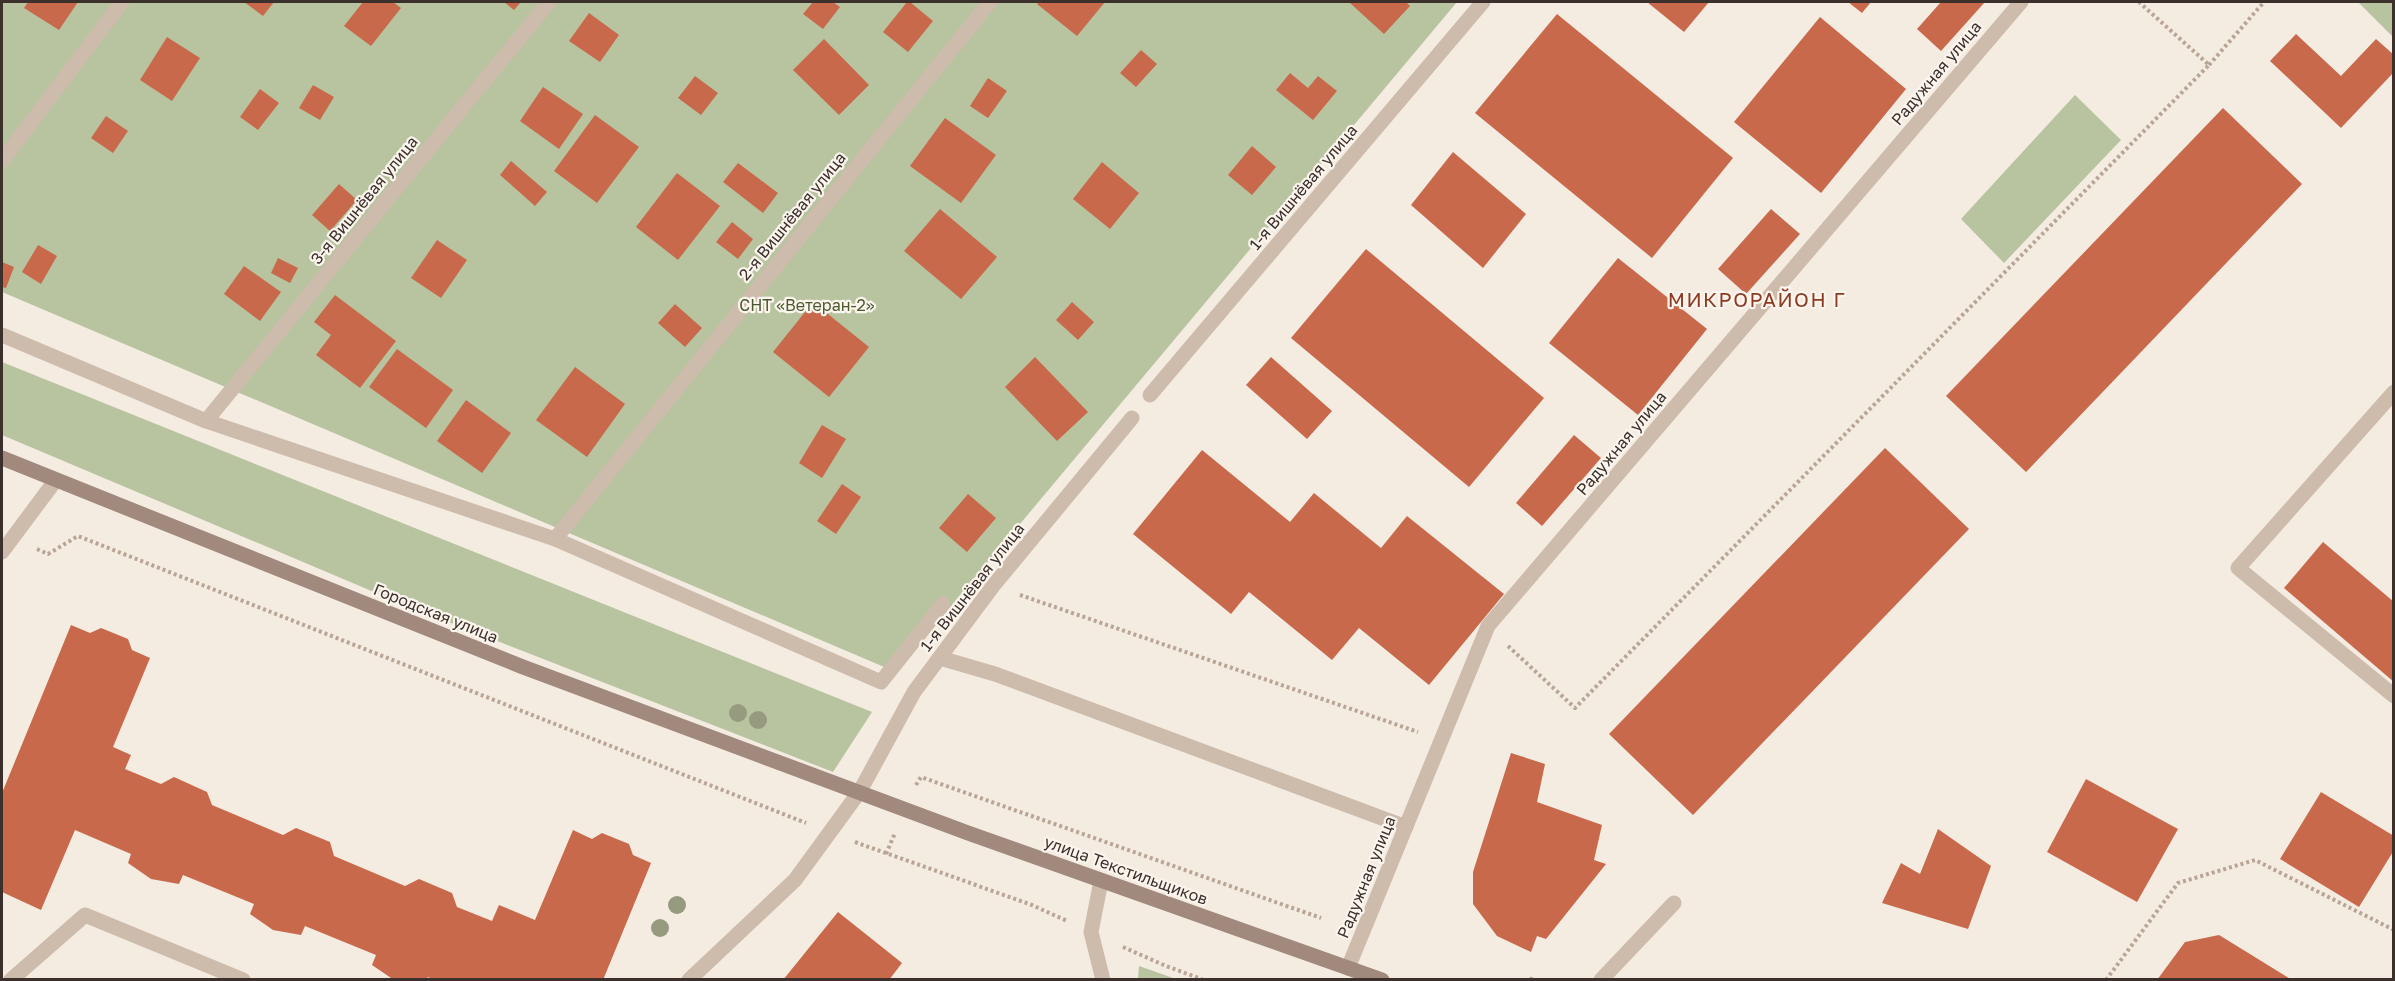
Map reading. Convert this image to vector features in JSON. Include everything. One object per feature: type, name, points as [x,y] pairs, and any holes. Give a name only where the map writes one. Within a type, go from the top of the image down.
[{"type":"main road","name":"Городская улица","points":[[2,458],[523,667],[860,791]]},
{"type":"main road","name":"улица Текстильщиков","points":[[860,791],[1101,881],[1382,980]]},
{"type":"street","points":[[2,161],[122,2]]},
{"type":"street","name":"3-я Вишнёвая улица","points":[[206,421],[549,2]]},
{"type":"street","name":"2-я Вишнёвая улица","points":[[555,538],[990,2]]},
{"type":"street","name":"1-я Вишнёвая улица","points":[[1150,395],[1483,2]]},
{"type":"street","name":"Радужная улица","points":[[1348,968],[1488,627],[2021,2]]},
{"type":"street","points":[[2,335],[206,421],[555,538],[881,682],[943,604]]},
{"type":"street","points":[[2394,392],[2238,568],[2394,696]]},
{"type":"street","name":"1-я Вишнёвая улица","points":[[689,980],[795,880],[860,791],[914,692],[993,586],[1132,418]]},
{"type":"street","points":[[2,552],[55,481]]},
{"type":"street","points":[[940,658],[995,674],[1406,827]]},
{"type":"street","points":[[1101,881],[1091,932],[1103,980]]},
{"type":"street","points":[[1601,980],[1674,903]]},
{"type":"street","points":[[10,980],[85,915],[243,980]]},
{"type":"path","points":[[2139,2],[2208,65]]},
{"type":"path","points":[[1488,627],[1575,708],[2208,65],[2264,2]]},
{"type":"path","points":[[14,537],[48,554],[78,536],[830,833],[1032,905],[1166,966],[1204,980]]},
{"type":"path","points":[[993,586],[1442,740]]},
{"type":"path","points":[[921,777],[1321,918]]},
{"type":"path","points":[[2106,980],[2178,883],[2255,860],[2394,930]]},
{"type":"green space","name":"СНТ «Ветеран-2»","points":[[2,2],[1457,2],[896,672],[2,292]]},
{"type":"green space","points":[[2358,2],[2393,2],[2393,37]]},
{"type":"green space","points":[[2075,95],[2121,140],[2004,263],[1961,219]]},
{"type":"green space","points":[[2,362],[872,712],[833,772],[400,603],[2,435]]},
{"type":"green space","points":[[1139,966],[1176,979],[1138,979]]},
{"type":"building","points":[[28,2],[78,2],[59,30],[24,8]]},
{"type":"building","points":[[244,2],[274,2],[263,16]]},
{"type":"building","points":[[363,2],[393,2],[401,8],[371,46],[344,26]]},
{"type":"building","points":[[504,2],[521,2],[514,10]]},
{"type":"building","points":[[813,2],[833,2],[840,7],[823,29],[803,14]]},
{"type":"building","points":[[907,2],[933,21],[908,52],[883,32]]},
{"type":"building","points":[[1039,2],[1105,2],[1077,36],[1037,4]]},
{"type":"building","points":[[1406,2],[1410,6],[1384,34],[1350,3]]},
{"type":"building","points":[[1647,2],[1709,2],[1684,32]]},
{"type":"building","points":[[1848,2],[1871,2],[1862,13]]},
{"type":"building","points":[[1941,2],[1985,2],[1941,51],[1917,29]]},
{"type":"building","points":[[589,13],[619,35],[600,62],[569,41]]},
{"type":"building","points":[[1557,14],[1733,158],[1652,258],[1475,113]]},
{"type":"building","points":[[1820,17],[1906,89],[1821,193],[1734,122]]},
{"type":"building","points":[[2296,34],[2341,76],[2376,39],[2394,55],[2394,72],[2341,128],[2270,61]]},
{"type":"building","points":[[167,37],[200,58],[172,101],[140,80]]},
{"type":"building","points":[[824,39],[869,85],[839,115],[793,70]]},
{"type":"building","points":[[1141,50],[1157,64],[1136,87],[1120,73]]},
{"type":"building","points":[[1290,73],[1308,88],[1318,76],[1337,91],[1313,120],[1276,90]]},
{"type":"building","points":[[695,76],[718,93],[701,115],[678,98]]},
{"type":"building","points":[[988,78],[1007,91],[988,118],[970,106]]},
{"type":"building","points":[[313,85],[334,97],[320,120],[299,108]]},
{"type":"building","points":[[543,87],[583,114],[559,149],[520,121]]},
{"type":"building","points":[[260,89],[279,103],[258,130],[240,117]]},
{"type":"building","points":[[2223,108],[2302,184],[2026,472],[1946,396]]},
{"type":"building","points":[[595,115],[639,147],[597,203],[554,171]]},
{"type":"building","points":[[106,116],[128,131],[113,153],[91,138]]},
{"type":"building","points":[[945,118],[996,155],[961,203],[910,166]]},
{"type":"building","points":[[1252,146],[1276,167],[1252,195],[1228,175]]},
{"type":"building","points":[[1453,152],[1526,214],[1483,268],[1411,205]]},
{"type":"building","points":[[511,161],[547,192],[535,206],[500,175]]},
{"type":"building","points":[[1102,162],[1139,193],[1110,229],[1073,199]]},
{"type":"building","points":[[738,163],[778,193],[763,213],[723,182]]},
{"type":"building","points":[[677,173],[720,206],[678,260],[636,227]]},
{"type":"building","points":[[339,184],[357,200],[330,231],[312,215]]},
{"type":"building","points":[[940,209],[997,257],[961,299],[904,251]]},
{"type":"building","points":[[1771,209],[1800,234],[1746,294],[1718,269]]},
{"type":"building","points":[[732,222],[753,239],[738,259],[716,242]]},
{"type":"building","points":[[437,240],[467,260],[441,298],[411,278]]},
{"type":"building","points":[[38,245],[57,256],[41,284],[22,272]]},
{"type":"building","points":[[1366,249],[1544,398],[1469,487],[1291,338]]},
{"type":"building","points":[[278,258],[298,268],[290,283],[271,273]]},
{"type":"building","points":[[1618,258],[1707,329],[1638,415],[1549,343]]},
{"type":"building","points":[[2,262],[14,267],[6,288],[2,287]]},
{"type":"building","points":[[244,266],[281,292],[260,321],[224,294]]},
{"type":"building","points":[[335,295],[396,341],[360,388],[316,355],[331,335],[314,322]]},
{"type":"building","points":[[813,302],[869,347],[829,397],[773,352]]},
{"type":"building","points":[[1072,302],[1094,322],[1078,340],[1056,320]]},
{"type":"building","points":[[675,304],[702,328],[685,347],[658,323]]},
{"type":"building","points":[[397,349],[453,390],[426,428],[369,387]]},
{"type":"building","points":[[1035,357],[1088,412],[1057,441],[1005,387]]},
{"type":"building","points":[[1271,357],[1332,411],[1307,439],[1246,385]]},
{"type":"building","points":[[575,367],[625,404],[587,457],[536,420]]},
{"type":"building","points":[[466,400],[511,433],[482,473],[437,441]]},
{"type":"building","points":[[822,425],[846,439],[822,478],[799,463]]},
{"type":"building","points":[[1574,435],[1601,458],[1542,526],[1516,503]]},
{"type":"building","points":[[1885,448],[1969,529],[1693,815],[1609,734]]},
{"type":"building","points":[[1202,450],[1290,522],[1314,493],[1381,548],[1407,516],[1504,594],[1429,685],[1359,628],[1332,660],[1249,592],[1231,614],[1133,534]]},
{"type":"building","points":[[842,484],[861,497],[836,534],[817,521]]},
{"type":"building","points":[[968,494],[996,518],[967,552],[939,528]]},
{"type":"building","points":[[2323,542],[2394,602],[2394,682],[2284,588]]},
{"type":"building","points":[[71,625],[90,633],[101,628],[128,639],[132,650],[150,658],[113,747],[131,755],[125,769],[161,784],[174,777],[207,792],[212,805],[283,835],[296,828],[330,842],[334,856],[405,886],[419,879],[452,893],[457,907],[492,921],[499,905],[535,920],[573,830],[592,839],[602,833],[629,844],[633,855],[651,863],[603,980],[434,980],[428,977],[427,980],[394,980],[372,965],[376,955],[305,926],[301,935],[273,930],[250,914],[254,904],[183,875],[179,884],[151,879],[128,863],[131,854],[75,830],[41,910],[2,892],[2,793]]},
{"type":"building","points":[[1511,753],[1545,764],[1537,802],[1602,825],[1594,860],[1606,864],[1546,939],[1537,936],[1531,952],[1497,936],[1473,904],[1473,872]]},
{"type":"building","points":[[2086,779],[2178,829],[2137,902],[2047,852]]},
{"type":"building","points":[[2321,792],[2394,836],[2394,850],[2359,907],[2280,859]]},
{"type":"building","points":[[1938,829],[1991,866],[1968,929],[1882,903],[1901,863],[1920,874]]},
{"type":"building","points":[[838,912],[902,963],[889,980],[783,980]]},
{"type":"building","points":[[2219,935],[2292,980],[2157,980],[2185,942]]},
{"type":"district","name":"МИКРОРАЙОН Г","points":[[1757,299]]}]
